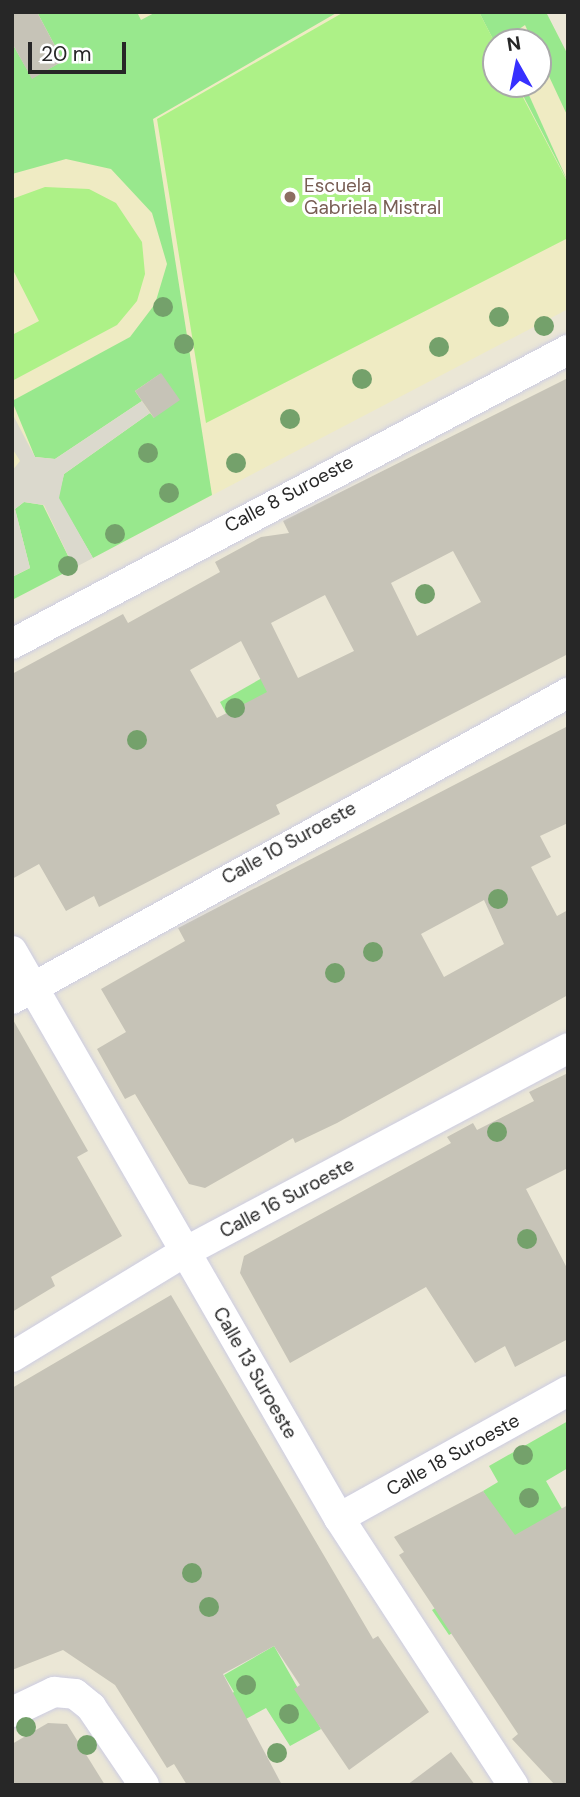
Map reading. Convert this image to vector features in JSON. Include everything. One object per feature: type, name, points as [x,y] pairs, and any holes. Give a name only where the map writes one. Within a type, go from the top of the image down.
[{"type":"street","name":"Calle 8 Suroeste","points":[[12,644],[568,350]]},
{"type":"street","name":"Calle 10 Suroeste","points":[[22,992],[568,693]]},
{"type":"street","name":"Calle 13 Suroeste","points":[[12,951],[22,992],[185,1252],[339,1518],[513,1785]]},
{"type":"street","name":"Calle 16 Suroeste","points":[[12,1357],[185,1252],[568,1048]]},
{"type":"street","name":"Calle 18 Suroeste","points":[[339,1518],[568,1391]]},
{"type":"street","points":[[12,1713],[54,1692],[75,1694],[111,1736],[144,1785]]},
{"type":"shaded area","name":"Escuela Gabriela Mistral","points":[[12,12],[546,12],[568,55],[568,309],[12,600]]},
{"type":"shaded area","points":[[142,401],[150,413],[64,474],[59,498],[93,558],[74,568],[44,505],[24,502],[15,509],[30,568],[12,577],[12,471],[20,461],[12,448],[12,413],[35,457],[55,459]]},
{"type":"green space","points":[[37,12],[137,12],[141,20],[156,12],[338,12],[153,119],[212,495],[93,558],[58,498],[64,474],[150,413],[154,418],[160,374],[135,391],[142,401],[55,459],[35,457],[12,401],[130,337],[155,304],[167,264],[152,213],[111,169],[66,159],[12,174],[12,43],[32,78],[63,61]]},
{"type":"green space","points":[[344,12],[479,12],[487,28],[482,28],[482,98],[523,98],[568,183],[568,238],[206,423],[157,119]]},
{"type":"green space","points":[[479,12],[546,12],[568,55],[568,117],[552,83],[552,28],[526,28],[525,25],[521,28],[487,28]]},
{"type":"green space","points":[[524,98],[530,98],[568,182]]},
{"type":"green space","points":[[45,187],[89,189],[116,203],[142,242],[145,274],[137,301],[117,325],[12,381],[12,335],[39,321],[12,268],[12,199]]},
{"type":"green space","points":[[24,502],[43,505],[74,568],[12,600],[12,577],[30,568],[15,509]]},
{"type":"green space","points":[[262,678],[280,713],[248,754],[220,702]]},
{"type":"green space","points":[[568,1421],[568,1468],[546,1481],[562,1509],[516,1593],[449,1635],[432,1610],[499,1569],[505,1528],[483,1491],[498,1482],[489,1466]]},
{"type":"green space","points":[[274,1646],[321,1729],[290,1746],[266,1708],[235,1725],[221,1700],[234,1692],[224,1675]]},
{"type":"building","points":[[12,12],[37,12],[63,61],[32,79],[12,43]]},
{"type":"building","points":[[161,373],[180,400],[154,418],[135,391]]},
{"type":"building","points":[[568,378],[568,654],[276,805],[280,814],[99,907],[94,896],[66,911],[39,864],[12,879],[12,674],[123,614],[128,623],[220,572],[215,562],[261,537],[289,533],[283,521]],"holes":[[[453,551],[481,602],[417,636],[391,583]],[[325,595],[354,651],[298,678],[271,623]],[[241,641],[267,692],[217,718],[190,670]]]},
{"type":"building","points":[[568,726],[568,823],[540,836],[551,857],[531,867],[557,916],[568,910],[568,995],[337,1123],[295,1143],[293,1138],[205,1188],[189,1184],[135,1094],[125,1099],[97,1049],[126,1032],[101,989],[185,941],[178,928]],"holes":[[[484,900],[504,944],[444,977],[421,934]]]},
{"type":"building","points":[[12,1018],[88,1151],[77,1157],[122,1236],[51,1277],[55,1286],[12,1312]]},
{"type":"building","points":[[568,1073],[568,1168],[526,1189],[568,1270],[568,1339],[515,1367],[505,1346],[475,1363],[426,1287],[290,1363],[240,1273],[244,1256],[451,1143],[447,1137],[473,1123],[477,1130],[534,1101],[529,1092]]},
{"type":"building","points":[[171,1295],[373,1639],[378,1636],[429,1712],[349,1770],[294,1689],[300,1685],[274,1646],[223,1674],[282,1785],[187,1785],[174,1764],[167,1768],[115,1685],[63,1650],[12,1670],[12,1388]]},
{"type":"building","points":[[483,1491],[515,1535],[568,1505],[568,1785],[555,1785],[512,1739],[518,1734],[399,1555],[404,1552],[394,1537]]},
{"type":"building","points":[[48,1723],[67,1724],[105,1785],[12,1785],[12,1744]]},
{"type":"building","points":[[451,1752],[475,1785],[407,1785]]},
{"type":"place","name":"Escuela Gabriela Mistral","points":[[290,197]]}]
